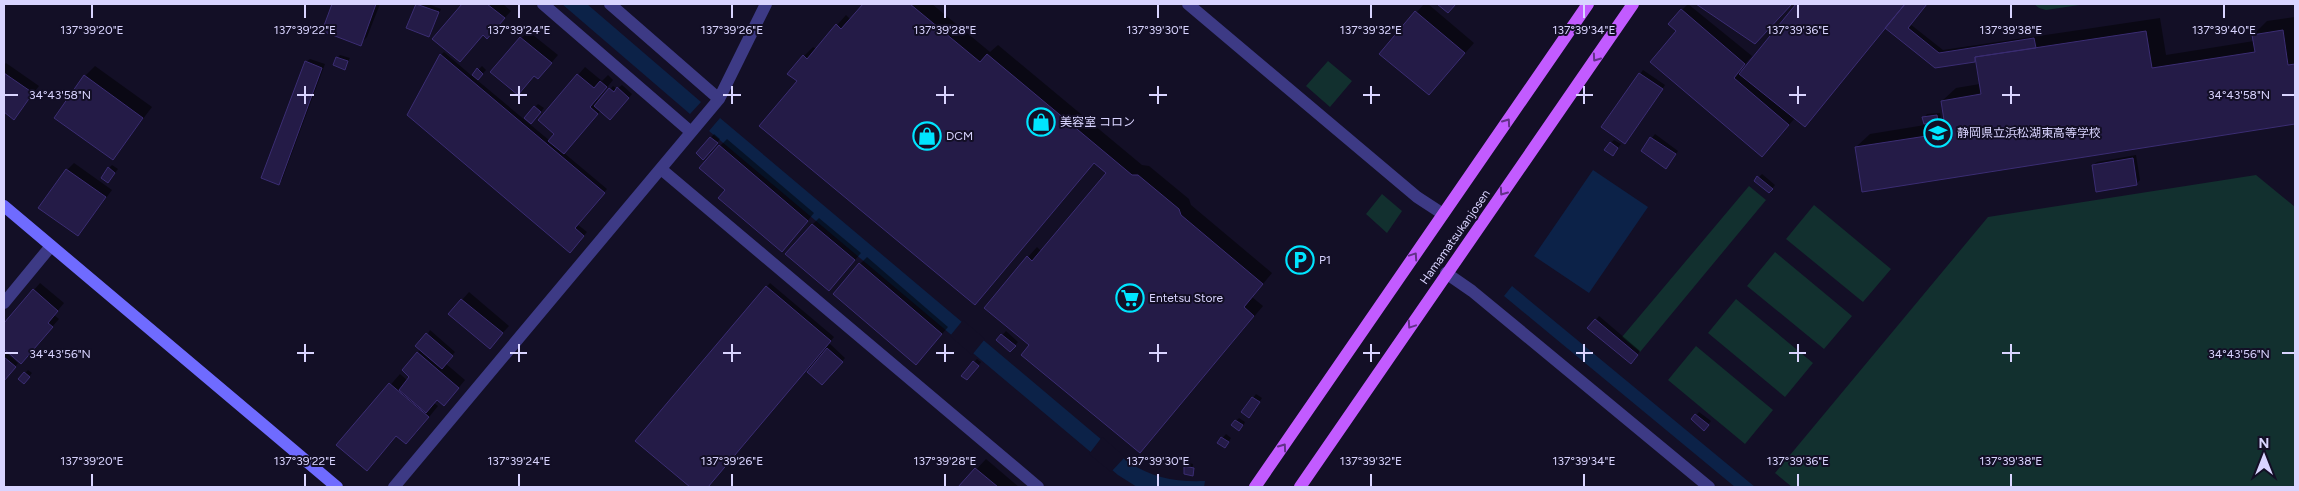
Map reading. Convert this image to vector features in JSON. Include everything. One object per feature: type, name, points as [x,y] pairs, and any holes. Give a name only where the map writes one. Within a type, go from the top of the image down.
[{"type":"main road","name":"Hamamatsukanjosen","points":[[1255,487],[1588,4]]},
{"type":"main road","name":"Hamamatsukanjosen","points":[[1300,487],[1446,273],[1634,4]]},
{"type":"street","points":[[543,4],[691,132]]},
{"type":"street","points":[[610,4],[719,99]]},
{"type":"street","points":[[394,487],[719,99],[766,4]]},
{"type":"street","points":[[1188,4],[1417,197],[1443,214]]},
{"type":"street","points":[[661,169],[1038,487]]},
{"type":"street","points":[[4,206],[337,487]]},
{"type":"street","points":[[4,303],[51,246]]},
{"type":"street","points":[[1446,273],[1472,291],[1709,487]]},
{"type":"green space","points":[[2034,4],[2086,4],[2046,10]]},
{"type":"green space","points":[[1328,61],[1352,81],[1330,107],[1306,86]]},
{"type":"green space","points":[[2256,175],[2295,207],[2295,487],[1792,487],[1775,473],[1988,217]]},
{"type":"green space","points":[[1749,186],[1766,200],[1640,352],[1622,337]]},
{"type":"green space","points":[[1382,194],[1402,211],[1387,233],[1366,214]]},
{"type":"green space","points":[[1814,205],[1891,269],[1863,302],[1786,239]]},
{"type":"green space","points":[[1775,252],[1852,316],[1824,349],[1747,286]]},
{"type":"green space","points":[[1736,299],[1813,363],[1785,397],[1708,333]]},
{"type":"green space","points":[[1696,346],[1773,410],[1745,444],[1668,380]]},
{"type":"water","points":[[562,4],[587,4],[701,102],[690,114]]},
{"type":"water","points":[[720,118],[1128,462],[1146,472],[1165,478],[1184,481],[1205,481],[1204,487],[1137,487],[1118,475],[709,131]]},
{"type":"water","points":[[1593,170],[1648,207],[1589,293],[1534,256]]},
{"type":"water","points":[[1512,286],[1755,487],[1735,487],[1504,296]]},
{"type":"pier","points":[[963,320],[985,339],[972,355],[950,336]]},
{"type":"pier","points":[[1102,437],[1125,457],[1111,472],[1089,454]]},
{"type":"building","points":[[332,4],[376,4],[361,46],[322,31]]},
{"type":"building","points":[[416,4],[439,12],[429,37],[406,28]]},
{"type":"building","points":[[462,4],[487,4],[505,18],[487,39],[483,35],[460,62],[432,39]]},
{"type":"building","points":[[863,4],[910,4],[980,62],[987,54],[1132,175],[1138,175],[1179,209],[1181,215],[1263,284],[1244,307],[1254,316],[1140,453],[1021,355],[1029,345],[984,308],[1027,256],[1032,261],[1106,173],[1094,163],[975,305],[759,126],[797,81],[787,74],[803,55],[807,59],[836,24],[841,29]]},
{"type":"building","points":[[1437,4],[1456,4],[1448,13]]},
{"type":"building","points":[[1696,4],[1792,4],[1755,44]]},
{"type":"building","points":[[1796,4],[1905,4],[1805,127],[1739,74]]},
{"type":"building","points":[[1905,4],[1927,4],[1908,28],[1939,53],[2034,38],[2036,48],[1975,57],[1975,62],[1935,68],[1885,28]]},
{"type":"building","points":[[1681,9],[1745,64],[1734,78],[1789,125],[1762,157],[1650,62],[1676,31],[1668,24]]},
{"type":"building","points":[[1415,11],[1465,53],[1429,95],[1379,54]]},
{"type":"building","points":[[2283,30],[2288,65],[2295,64],[2295,124],[1862,192],[1855,147],[1946,133],[1941,101],[1981,94],[1975,57],[2146,31],[2152,68],[2255,52],[2252,35]]},
{"type":"building","points":[[520,37],[552,63],[538,79],[534,76],[518,95],[490,72]]},
{"type":"building","points":[[440,54],[605,193],[575,228],[584,236],[570,253],[407,115]]},
{"type":"building","points":[[336,57],[348,61],[345,70],[333,65]]},
{"type":"building","points":[[305,61],[322,68],[279,185],[261,178]]},
{"type":"building","points":[[477,68],[483,74],[478,80],[472,75]]},
{"type":"building","points":[[4,73],[33,93],[14,120],[4,112]]},
{"type":"building","points":[[1639,73],[1663,89],[1625,144],[1601,127]]},
{"type":"building","points":[[577,74],[594,88],[600,81],[607,87],[590,107],[598,114],[564,154],[548,141],[554,134],[538,120]]},
{"type":"building","points":[[84,75],[143,118],[113,160],[54,118]]},
{"type":"building","points":[[617,87],[629,98],[610,120],[594,106],[609,88],[614,92]]},
{"type":"building","points":[[534,106],[541,112],[531,124],[524,118]]},
{"type":"building","points":[[1937,115],[1938,122],[1924,124],[1922,117]]},
{"type":"building","points":[[710,137],[718,143],[703,160],[696,153]]},
{"type":"building","points":[[1650,137],[1676,154],[1666,169],[1641,151]]},
{"type":"building","points":[[1610,142],[1618,148],[1613,156],[1604,150]]},
{"type":"building","points":[[719,145],[808,221],[782,252],[718,198],[725,190],[699,168]]},
{"type":"building","points":[[2133,158],[2137,185],[2096,192],[2092,165]]},
{"type":"building","points":[[108,167],[115,173],[108,183],[101,178]]},
{"type":"building","points":[[66,169],[106,197],[78,236],[38,208]]},
{"type":"building","points":[[1757,176],[1773,189],[1769,193],[1754,181]]},
{"type":"building","points":[[812,224],[855,260],[829,291],[785,254]]},
{"type":"building","points":[[859,263],[942,334],[916,365],[833,294]]},
{"type":"building","points":[[766,286],[831,341],[708,487],[690,487],[635,441]]},
{"type":"building","points":[[33,289],[58,311],[48,323],[53,327],[21,364],[4,349],[4,323]]},
{"type":"building","points":[[461,299],[503,333],[490,349],[448,314]]},
{"type":"building","points":[[1595,319],[1638,355],[1631,364],[1587,328]]},
{"type":"building","points":[[426,333],[453,356],[442,369],[415,346]]},
{"type":"building","points":[[1001,334],[1016,346],[1010,352],[996,340]]},
{"type":"building","points":[[827,348],[843,362],[822,385],[807,372]]},
{"type":"building","points":[[417,352],[459,388],[444,406],[437,400],[426,413],[399,390],[409,377],[402,370]]},
{"type":"building","points":[[4,357],[16,367],[4,381]]},
{"type":"building","points":[[973,361],[979,366],[967,380],[961,376]]},
{"type":"building","points":[[24,372],[30,377],[24,384],[18,379]]},
{"type":"building","points":[[389,383],[429,417],[406,444],[396,436],[367,471],[336,445]]},
{"type":"building","points":[[1252,397],[1260,402],[1249,418],[1241,412]]},
{"type":"building","points":[[1695,414],[1709,425],[1704,431],[1691,419]]},
{"type":"building","points":[[1235,420],[1243,425],[1239,431],[1231,425]]},
{"type":"building","points":[[1221,437],[1229,442],[1225,448],[1217,443]]},
{"type":"building","points":[[1184,466],[1194,468],[1193,476],[1184,474]]},
{"type":"building","points":[[975,468],[998,487],[958,487]]},
{"type":"place","name":"美容室 コロン","points":[[1041,122]]},
{"type":"place","name":"静岡県立浜松湖東高等学校","points":[[1938,133]]},
{"type":"place","name":"DCM","points":[[927,136]]},
{"type":"place","name":"P1","points":[[1300,260]]},
{"type":"place","name":"Entetsu Store","points":[[1130,298]]}]
